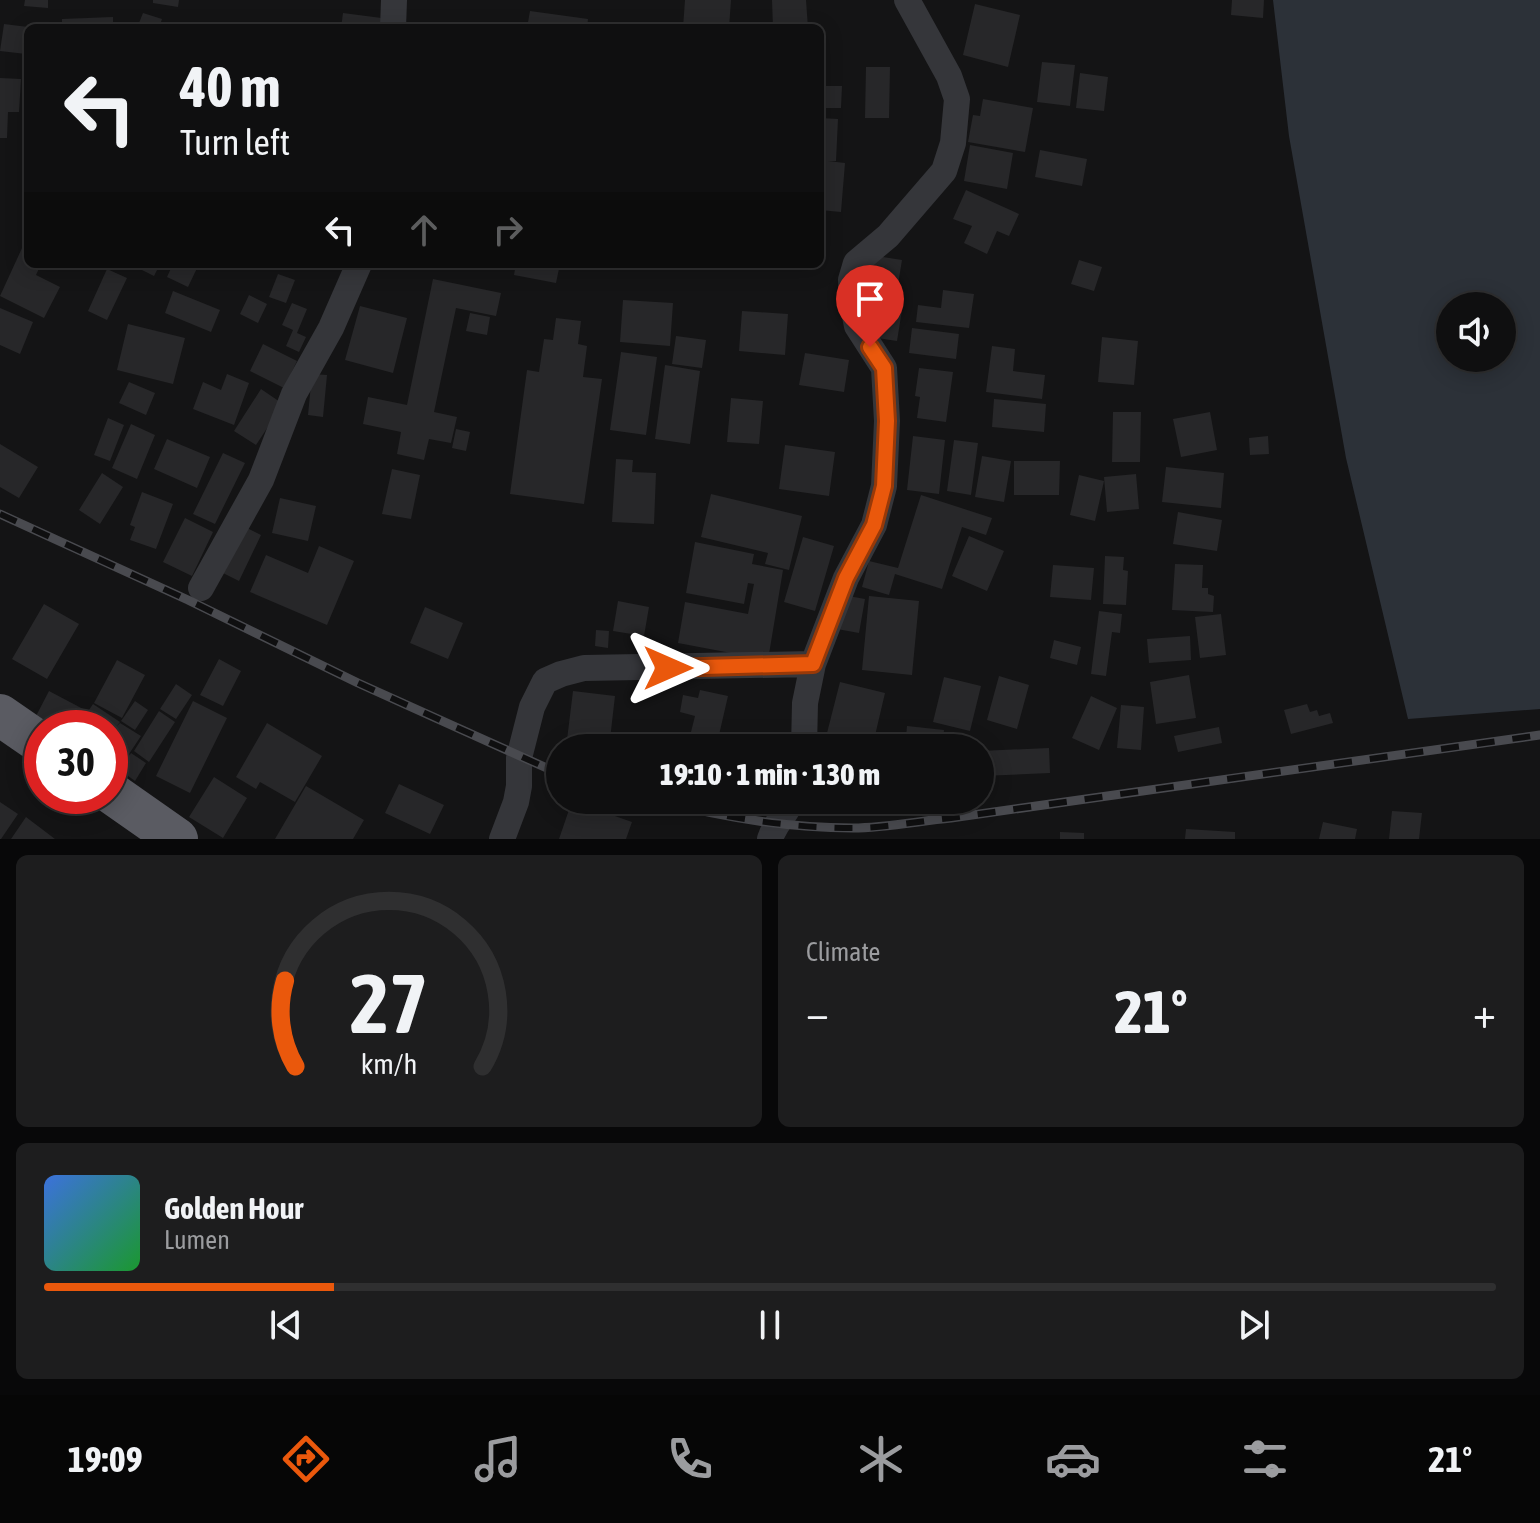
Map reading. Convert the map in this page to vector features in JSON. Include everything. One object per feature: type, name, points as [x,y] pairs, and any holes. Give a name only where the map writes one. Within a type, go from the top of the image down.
[{"type":"highway","points":[[128,805],[177,839]]},
{"type":"street","points":[[393,24],[394,0]]},
{"type":"street","points":[[804,734],[805,703],[813,664],[846,578],[874,525],[884,486],[887,421],[884,368],[857,326],[851,280],[856,263],[888,236],[944,171],[953,143],[957,99],[949,76],[907,0]]},
{"type":"street","points":[[201,588],[261,480],[294,394],[331,328],[357,268]]},
{"type":"street","points":[[502,839],[516,802],[519,758],[532,707],[545,681],[584,668],[813,664]]},
{"type":"street","points":[[770,839],[775,823],[785,814]]},
{"type":"shaded area","points":[[1273,0],[1540,0],[1540,709],[1408,719],[1346,458],[1289,136]]},
{"type":"building","points":[[25,0],[48,0],[48,8],[24,6]]},
{"type":"building","points":[[153,0],[179,0],[178,7],[153,3]]},
{"type":"building","points":[[685,0],[731,0],[729,24],[683,24]]},
{"type":"building","points":[[772,0],[806,0],[808,24],[773,24]]},
{"type":"building","points":[[1232,0],[1264,0],[1263,18],[1231,15]]},
{"type":"building","points":[[975,4],[1020,15],[1008,67],[963,55]]},
{"type":"building","points":[[530,11],[588,19],[587,24],[528,24]]},
{"type":"building","points":[[143,13],[162,19],[160,24],[139,24]]},
{"type":"building","points":[[343,13],[389,19],[388,24],[342,24]]},
{"type":"building","points":[[113,17],[113,24],[62,24],[62,19]]},
{"type":"building","points":[[283,22],[312,23],[312,24]]},
{"type":"building","points":[[4,24],[24,26],[24,54],[0,51]]},
{"type":"building","points":[[1042,62],[1075,65],[1070,106],[1037,102]]},
{"type":"building","points":[[866,67],[890,67],[889,118],[865,118]]},
{"type":"building","points":[[1080,73],[1108,77],[1104,111],[1076,108]]},
{"type":"building","points":[[0,78],[21,79],[19,112],[8,112],[7,138],[0,138]]},
{"type":"building","points":[[824,86],[842,86],[841,108],[824,108]]},
{"type":"building","points":[[983,99],[1033,108],[1025,152],[968,142],[973,115],[980,116]]},
{"type":"building","points":[[824,118],[838,119],[836,161],[828,161],[845,163],[841,212],[824,210]]},
{"type":"building","points":[[970,145],[1013,153],[1007,189],[964,181]]},
{"type":"building","points":[[1040,150],[1087,159],[1082,186],[1035,177]]},
{"type":"building","points":[[966,190],[1019,214],[1009,236],[997,231],[987,254],[964,243],[972,226],[953,219]]},
{"type":"building","points":[[24,244],[24,268],[39,268],[36,275],[60,287],[44,318],[0,296]]},
{"type":"building","points":[[870,255],[902,260],[895,303],[903,304],[897,341],[871,337],[877,299],[863,297]]},
{"type":"building","points":[[1079,260],[1102,267],[1094,291],[1071,284]]},
{"type":"building","points":[[138,268],[158,268],[154,276]]},
{"type":"building","points":[[171,268],[197,268],[188,287],[167,277]]},
{"type":"building","points":[[515,268],[559,268],[556,283],[514,275]]},
{"type":"building","points":[[107,269],[127,278],[107,320],[88,311]]},
{"type":"building","points":[[278,274],[295,280],[286,303],[269,297]]},
{"type":"building","points":[[433,279],[501,293],[496,316],[456,308],[434,412],[457,417],[451,443],[429,439],[424,460],[397,454],[401,432],[363,424],[368,397],[407,405]]},
{"type":"building","points":[[943,290],[974,294],[969,328],[916,322],[918,305],[941,308]]},
{"type":"building","points":[[173,291],[220,310],[211,332],[165,313]]},
{"type":"building","points":[[249,295],[267,304],[258,323],[240,314]]},
{"type":"building","points":[[623,300],[673,303],[670,346],[620,342]]},
{"type":"building","points":[[292,303],[307,309],[297,333],[306,337],[299,352],[286,346],[293,330],[282,325]]},
{"type":"building","points":[[360,306],[407,318],[393,373],[345,360]]},
{"type":"building","points":[[0,308],[33,322],[20,354],[0,345]]},
{"type":"building","points":[[742,311],[788,314],[785,355],[739,351]]},
{"type":"building","points":[[470,313],[490,317],[487,335],[466,331]]},
{"type":"building","points":[[556,318],[581,321],[578,344],[587,346],[583,377],[602,379],[584,504],[510,494],[527,370],[539,372],[544,339],[553,340]]},
{"type":"building","points":[[128,324],[185,338],[173,384],[117,370]]},
{"type":"building","points":[[912,328],[959,334],[956,359],[909,353]]},
{"type":"building","points":[[676,336],[706,340],[702,368],[672,364]]},
{"type":"building","points":[[1102,337],[1138,341],[1134,385],[1098,382]]},
{"type":"building","points":[[263,344],[297,361],[284,388],[250,371]]},
{"type":"building","points":[[992,346],[1015,349],[1013,371],[1045,375],[1042,399],[986,392]]},
{"type":"building","points":[[621,352],[657,357],[646,435],[610,430]]},
{"type":"building","points":[[805,353],[849,360],[844,392],[799,385]]},
{"type":"building","points":[[665,365],[700,371],[690,444],[655,439]]},
{"type":"building","points":[[919,368],[953,372],[946,422],[917,418],[920,397],[915,396]]},
{"type":"building","points":[[227,374],[249,383],[234,425],[193,409],[203,382],[221,390]]},
{"type":"building","points":[[312,374],[327,375],[323,417],[308,415]]},
{"type":"building","points":[[129,382],[155,393],[146,415],[119,403]]},
{"type":"building","points":[[261,389],[283,404],[256,445],[234,431]]},
{"type":"building","points":[[731,398],[763,401],[759,444],[727,442]]},
{"type":"building","points":[[994,399],[1046,404],[1044,432],[992,427]]},
{"type":"building","points":[[1113,412],[1141,412],[1140,462],[1112,462]]},
{"type":"building","points":[[1210,412],[1217,450],[1181,457],[1173,419]]},
{"type":"building","points":[[108,418],[124,425],[110,461],[94,455]]},
{"type":"building","points":[[131,424],[155,435],[137,479],[112,468]]},
{"type":"building","points":[[456,429],[470,432],[466,451],[452,448]]},
{"type":"building","points":[[913,436],[945,440],[939,494],[907,490]]},
{"type":"building","points":[[1268,436],[1269,454],[1250,455],[1249,438]]},
{"type":"building","points":[[167,439],[210,457],[197,488],[154,469]]},
{"type":"building","points":[[954,440],[978,443],[971,495],[947,491]]},
{"type":"building","points":[[0,444],[38,467],[19,498],[0,487]]},
{"type":"building","points":[[785,445],[835,452],[829,496],[779,489]]},
{"type":"building","points":[[223,453],[245,463],[215,524],[193,514]]},
{"type":"building","points":[[982,456],[1011,461],[1004,502],[975,497]]},
{"type":"building","points":[[616,459],[633,460],[632,472],[656,473],[654,524],[612,522]]},
{"type":"building","points":[[1014,461],[1060,461],[1059,495],[1014,495]]},
{"type":"building","points":[[1166,467],[1224,473],[1221,508],[1162,502]]},
{"type":"building","points":[[392,469],[420,475],[411,519],[382,514]]},
{"type":"building","points":[[102,473],[123,487],[100,524],[79,510]]},
{"type":"building","points":[[1136,474],[1139,509],[1107,512],[1104,477]]},
{"type":"building","points":[[1079,475],[1104,481],[1095,521],[1070,515]]},
{"type":"building","points":[[142,492],[173,504],[156,549],[130,540],[135,527],[130,525]]},
{"type":"building","points":[[711,494],[802,516],[789,570],[765,564],[768,553],[701,537]]},
{"type":"building","points":[[921,495],[992,518],[986,535],[962,527],[942,589],[895,574],[889,595],[862,587],[869,561],[898,568]]},
{"type":"building","points":[[280,498],[316,506],[308,541],[272,533]]},
{"type":"building","points":[[1178,512],[1222,520],[1217,551],[1173,544]]},
{"type":"building","points":[[185,518],[213,532],[192,576],[163,562]]},
{"type":"building","points":[[241,525],[261,535],[239,581],[219,571]]},
{"type":"building","points":[[969,536],[1004,551],[987,591],[952,576]]},
{"type":"building","points":[[803,537],[834,546],[815,611],[784,602]]},
{"type":"building","points":[[695,542],[754,554],[752,564],[783,570],[768,660],[678,643],[685,602],[748,614],[754,584],[748,583],[744,604],[686,593]]},
{"type":"building","points":[[319,546],[354,561],[327,625],[250,592],[266,555],[308,573]]},
{"type":"building","points":[[1105,556],[1124,557],[1123,570],[1128,571],[1126,605],[1103,604]]},
{"type":"building","points":[[1175,564],[1203,565],[1202,588],[1208,588],[1208,594],[1214,596],[1213,612],[1172,610]]},
{"type":"building","points":[[1053,565],[1094,568],[1091,600],[1050,597]]},
{"type":"building","points":[[843,595],[865,599],[859,633],[837,629]]},
{"type":"building","points":[[869,596],[919,601],[912,675],[862,670]]},
{"type":"building","points":[[618,601],[649,607],[644,636],[613,631]]},
{"type":"building","points":[[44,604],[79,624],[47,679],[12,659]]},
{"type":"building","points":[[425,607],[463,623],[448,659],[410,643]]},
{"type":"building","points":[[1099,611],[1122,614],[1120,633],[1112,632],[1106,676],[1091,674]]},
{"type":"building","points":[[1221,614],[1226,655],[1200,658],[1195,617]]},
{"type":"building","points":[[596,630],[609,631],[608,648],[595,646]]},
{"type":"building","points":[[1190,636],[1191,660],[1149,663],[1147,639]]},
{"type":"building","points":[[1054,640],[1081,647],[1077,665],[1050,658]]},
{"type":"building","points":[[219,659],[241,671],[223,706],[200,695]]},
{"type":"building","points":[[117,660],[145,675],[126,710],[107,710],[94,703]]},
{"type":"building","points":[[1189,675],[1196,718],[1156,724],[1150,682]]},
{"type":"building","points":[[999,676],[1029,685],[1017,729],[987,720]]},
{"type":"building","points":[[944,677],[981,686],[970,731],[933,722]]},
{"type":"building","points":[[840,682],[885,693],[875,734],[827,733]]},
{"type":"building","points":[[176,684],[192,695],[176,719],[160,709]]},
{"type":"building","points":[[700,690],[728,696],[719,734],[690,734],[695,716],[680,712],[683,695],[698,698]]},
{"type":"building","points":[[49,691],[85,710],[39,710]]},
{"type":"building","points":[[573,691],[615,696],[611,734],[568,734]]},
{"type":"building","points":[[1091,696],[1117,708],[1099,750],[1072,738]]},
{"type":"building","points":[[135,701],[148,710],[135,730],[128,726],[128,711]]},
{"type":"building","points":[[193,701],[227,718],[190,793],[156,776]]},
{"type":"building","points":[[1307,704],[1310,712],[1317,710],[1319,716],[1330,713],[1333,723],[1291,734],[1284,710]]},
{"type":"building","points":[[1121,705],[1144,707],[1141,750],[1117,748]]},
{"type":"building","points":[[159,711],[175,722],[149,762],[134,751]]},
{"type":"building","points":[[267,723],[322,756],[295,802],[260,782],[256,789],[236,777]]},
{"type":"building","points":[[907,726],[944,730],[944,734],[906,734]]},
{"type":"building","points":[[1219,727],[1222,743],[1178,752],[1174,736]]},
{"type":"building","points":[[128,728],[141,736],[128,756]]},
{"type":"building","points":[[1049,748],[1050,773],[994,775],[994,750]]},
{"type":"building","points":[[131,753],[146,763],[135,781],[128,776]]},
{"type":"building","points":[[214,777],[247,798],[223,838],[189,817]]},
{"type":"building","points":[[399,784],[444,805],[430,834],[385,813]]},
{"type":"building","points":[[306,786],[364,820],[353,839],[275,839]]},
{"type":"building","points":[[0,802],[18,814],[1,839],[0,839]]},
{"type":"building","points":[[1392,811],[1422,813],[1419,839],[1389,839]]},
{"type":"building","points":[[568,814],[609,814],[632,822],[626,839],[559,839]]},
{"type":"building","points":[[26,817],[55,839],[11,839]]},
{"type":"building","points":[[1323,822],[1357,829],[1355,839],[1319,839]]},
{"type":"building","points":[[1186,829],[1235,832],[1235,839],[1185,839]]},
{"type":"building","points":[[1060,832],[1084,833],[1084,839],[1060,839]]},
{"type":"railway","points":[[0,514],[188,600],[358,683],[546,768]]},
{"type":"railway","points":[[994,812],[1540,735]]},
{"type":"railway","points":[[717,814],[779,824],[853,828],[979,814]]},
{"type":"route","points":[[668,668],[813,664],[846,578],[874,525],[884,486],[887,421],[884,368],[870,347]]}]
